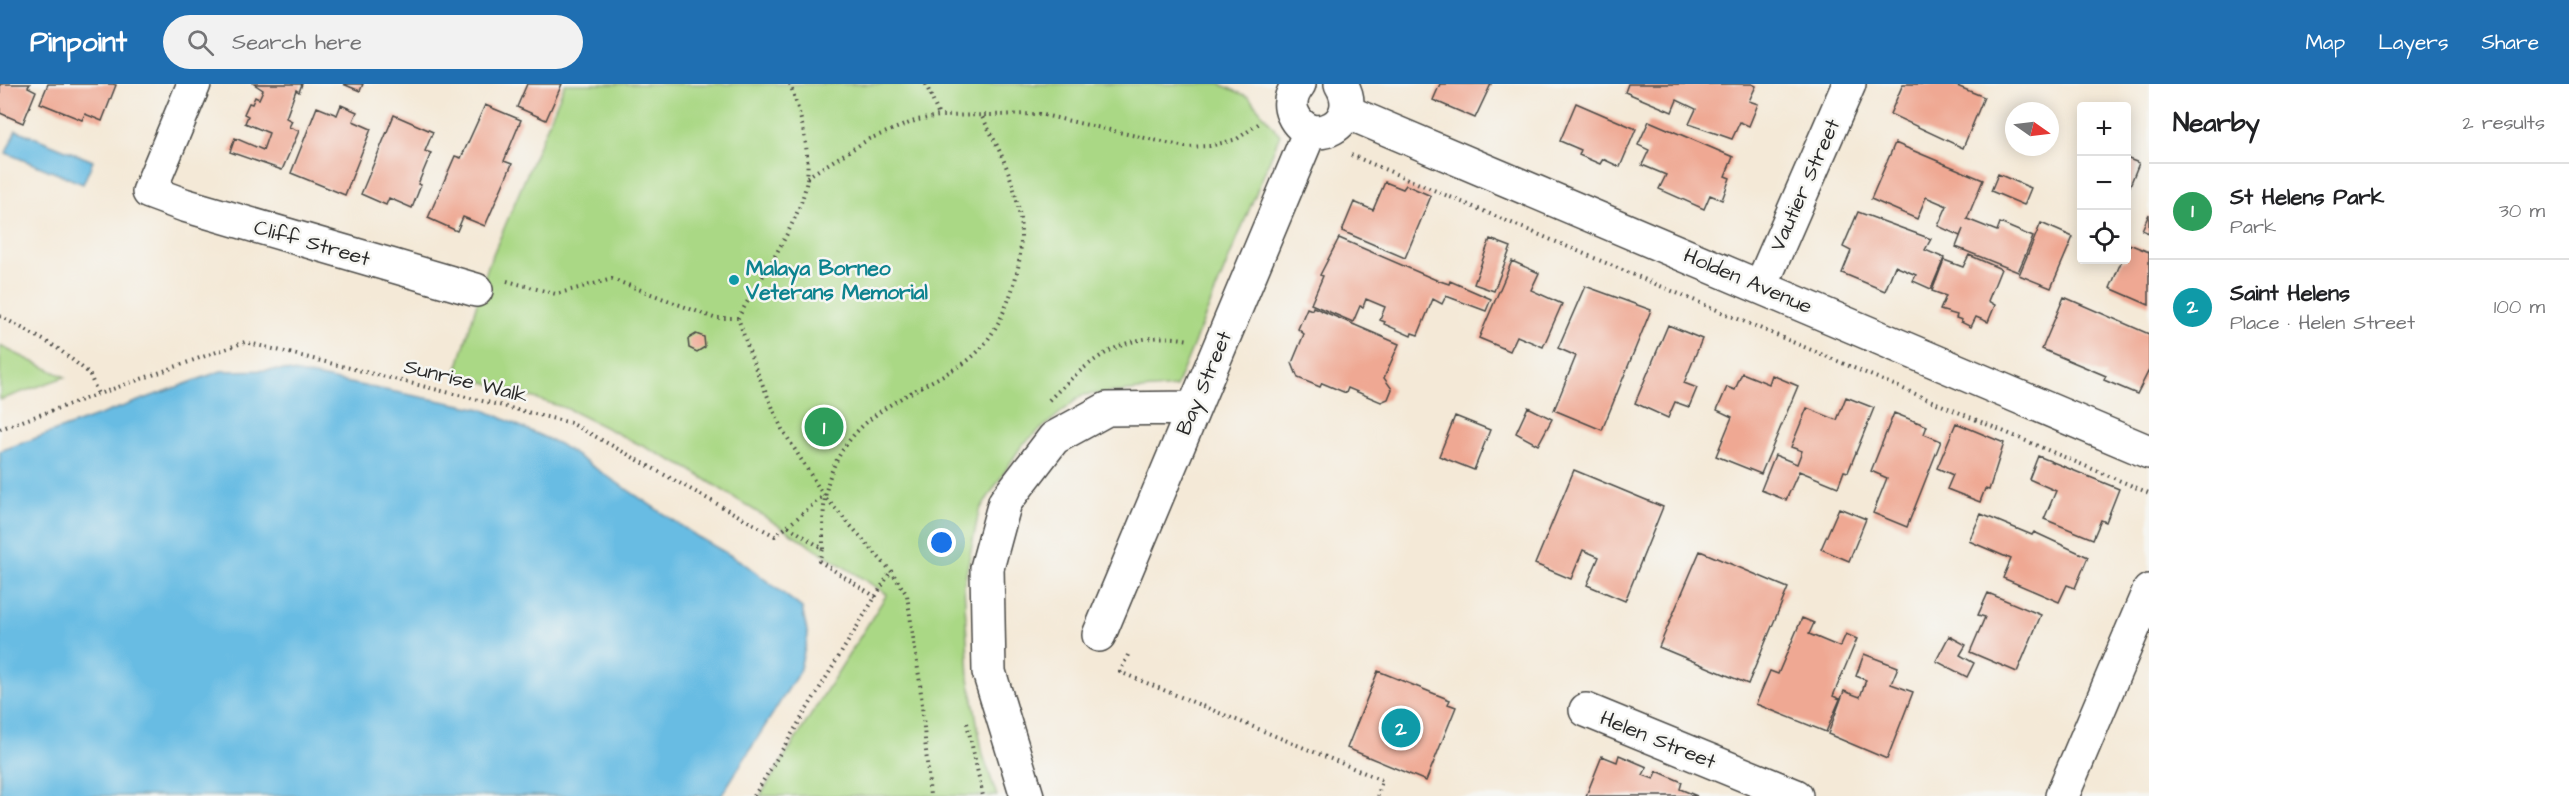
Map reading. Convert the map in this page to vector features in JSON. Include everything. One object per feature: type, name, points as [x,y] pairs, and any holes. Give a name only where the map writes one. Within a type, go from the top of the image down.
[{"type":"street","name":"Cliff Street","points":[[194,84],[149,192],[184,205],[488,284]]},
{"type":"street","name":"Vautier Street","points":[[1761,285],[1850,84]]},
{"type":"street","points":[[1284,93],[1301,126],[1319,132],[1336,127],[1344,98]]},
{"type":"street","name":"Holden Avenue","points":[[1344,98],[1761,285],[2149,452]]},
{"type":"street","name":"Bay Street","points":[[1099,635],[1310,130]]},
{"type":"street","points":[[1027,796],[990,672],[987,568],[1005,502],[1054,438],[1107,409],[1193,408]]},
{"type":"street","points":[[2062,796],[2149,591]]},
{"type":"street","name":"Helen Street","points":[[1586,710],[1796,796]]},
{"type":"path","points":[[790,84],[800,113],[807,177],[800,207],[738,318],[754,364],[782,429],[824,495],[891,571],[907,595],[920,683],[930,796]]},
{"type":"path","points":[[926,84],[939,116]]},
{"type":"path","points":[[807,177],[869,139],[917,120],[939,116],[1039,114],[1185,147],[1202,147],[1238,139],[1262,121],[1284,93]]},
{"type":"path","points":[[876,597],[819,561],[823,549],[824,495],[832,471],[847,444],[868,422],[931,380],[963,364],[984,345],[1012,292],[1021,259],[1022,221],[1015,189],[1000,149],[981,115]]},
{"type":"path","points":[[1343,158],[1352,155],[2149,493]]},
{"type":"path","points":[[488,284],[556,294],[612,279],[714,318],[738,318]]},
{"type":"path","points":[[0,316],[56,346],[89,373],[98,394]]},
{"type":"path","name":"Sunrise Walk","points":[[0,429],[245,342],[571,423],[775,536],[788,525]]},
{"type":"path","points":[[823,549],[788,525],[824,495]]},
{"type":"path","points":[[754,796],[891,571]]},
{"type":"path","points":[[1129,651],[1120,672],[1382,780],[1378,796]]},
{"type":"green space","points":[[565,84],[1220,84],[1249,97],[1280,135],[1176,387],[1082,395],[1022,445],[979,511],[964,584],[969,678],[983,755],[997,796],[760,796],[887,594],[689,469],[568,409],[456,373],[488,266]]},
{"type":"green space","points":[[0,346],[65,377],[0,400]]},
{"type":"water","points":[[16,130],[93,161],[83,184],[6,153]]},
{"type":"water","points":[[283,370],[482,409],[559,444],[698,537],[742,562],[802,608],[808,636],[799,672],[721,796],[0,796],[0,451],[221,371]]},
{"type":"building","points":[[0,84],[30,84],[28,87],[36,91],[23,123],[0,113]]},
{"type":"building","points":[[48,84],[116,85],[102,121],[85,114],[82,120],[40,103]]},
{"type":"building","points":[[254,84],[302,84],[299,92],[296,90],[286,118],[292,121],[289,127],[299,131],[282,170],[230,152],[235,138],[263,150],[269,133],[245,123],[248,116],[244,114],[249,103],[252,104],[255,97],[259,99],[263,90]]},
{"type":"building","points":[[343,84],[363,84],[360,91]]},
{"type":"building","points":[[527,84],[562,84],[546,120],[517,107]]},
{"type":"building","points":[[1440,84],[1491,84],[1475,118],[1433,100]]},
{"type":"building","points":[[1628,84],[1752,84],[1756,86],[1749,101],[1758,104],[1749,126],[1740,122],[1732,139],[1689,124],[1696,109],[1677,100],[1672,112],[1625,92]]},
{"type":"building","points":[[1903,84],[1952,84],[1984,97],[1963,148],[1890,114]]},
{"type":"building","points":[[1576,103],[1636,129],[1620,167],[1603,159],[1600,164],[1579,155],[1581,150],[1560,141]]},
{"type":"building","points":[[341,105],[357,112],[353,121],[371,129],[345,195],[291,173],[317,107],[337,115]]},
{"type":"building","points":[[485,105],[521,120],[504,161],[512,164],[485,226],[463,217],[457,231],[428,218],[455,156],[461,158]]},
{"type":"building","points":[[394,115],[433,132],[425,151],[431,153],[418,184],[421,185],[412,208],[389,198],[386,205],[361,194]]},
{"type":"building","points":[[1649,121],[1733,157],[1725,176],[1730,178],[1722,200],[1710,195],[1704,209],[1659,189],[1666,175],[1642,165],[1649,150],[1638,145]]},
{"type":"building","points":[[1895,143],[1983,180],[1967,219],[1997,231],[2000,223],[2033,237],[2018,272],[1956,247],[1963,229],[1960,236],[1938,226],[1947,206],[1926,197],[1917,219],[1871,199]]},
{"type":"building","points":[[2131,160],[2139,163],[2131,183]]},
{"type":"building","points":[[1998,174],[2031,188],[2024,205],[1991,191]]},
{"type":"building","points":[[1385,182],[1403,189],[1406,185],[1431,196],[1405,258],[1342,231],[1354,202],[1373,210]]},
{"type":"building","points":[[1858,212],[1931,239],[1925,250],[1944,258],[1931,289],[1913,281],[1916,275],[1895,266],[1885,291],[1842,273],[1851,251],[1843,247]]},
{"type":"building","points":[[2149,214],[2149,233],[2142,230]]},
{"type":"building","points":[[2041,223],[2073,237],[2051,288],[2019,275]]},
{"type":"building","points":[[1339,238],[1434,279],[1449,284],[1450,281],[1491,299],[1486,311],[1446,296],[1442,304],[1433,299],[1418,335],[1412,333],[1411,336],[1384,324],[1385,322],[1380,320],[1385,307],[1366,299],[1353,322],[1311,304],[1323,276],[1320,275]]},
{"type":"building","points":[[1490,239],[1511,247],[1494,291],[1474,284]]},
{"type":"building","points":[[2131,245],[2149,252],[2149,305],[2110,288],[2120,264],[2131,264]]},
{"type":"building","points":[[1969,255],[2001,269],[1988,301],[1995,305],[1988,322],[1976,317],[1971,327],[1956,318],[1957,315],[1940,310],[1946,296],[1932,291],[1944,260],[1963,267]]},
{"type":"building","points":[[1512,261],[1539,273],[1531,290],[1562,304],[1543,347],[1517,336],[1510,351],[1479,338]]},
{"type":"building","points":[[1585,286],[1651,310],[1602,430],[1554,410],[1576,356],[1558,348]]},
{"type":"building","points":[[2064,297],[2149,334],[2149,370],[2137,394],[2104,380],[2106,376],[2042,349]]},
{"type":"building","points":[[1313,307],[1399,344],[1384,378],[1392,389],[1388,399],[1381,402],[1348,388],[1346,393],[1322,383],[1320,387],[1298,378],[1292,363],[1304,334],[1298,329],[1307,308],[1312,310]]},
{"type":"building","points":[[1668,325],[1702,339],[1684,383],[1697,388],[1689,407],[1675,402],[1668,418],[1635,403]]},
{"type":"building","points":[[696,334],[704,337],[705,347],[697,352],[689,348],[688,339]]},
{"type":"building","points":[[1742,373],[1769,384],[1772,375],[1798,386],[1761,474],[1716,456],[1732,417],[1717,410],[1727,387],[1735,390]]},
{"type":"building","points":[[1846,397],[1874,408],[1848,472],[1844,471],[1838,487],[1799,471],[1786,500],[1761,490],[1775,455],[1797,464],[1802,451],[1791,447],[1807,408],[1837,420]]},
{"type":"building","points":[[1528,407],[1552,419],[1538,445],[1516,433]]},
{"type":"building","points":[[1894,413],[1927,426],[1924,434],[1941,441],[1907,527],[1873,513],[1887,478],[1871,471]]},
{"type":"building","points":[[1455,416],[1490,430],[1474,470],[1439,456]]},
{"type":"building","points":[[1956,423],[2004,443],[1989,490],[1985,489],[1980,502],[1947,489],[1953,475],[1937,468]]},
{"type":"building","points":[[2038,456],[2119,489],[2106,522],[2101,520],[2093,539],[2044,519],[2056,491],[2029,479]]},
{"type":"building","points":[[1574,470],[1663,507],[1625,601],[1587,585],[1599,557],[1583,550],[1571,579],[1535,564]]},
{"type":"building","points":[[1839,508],[1866,519],[1849,561],[1821,549]]},
{"type":"building","points":[[1981,514],[2032,535],[2034,532],[2088,557],[2075,588],[2067,585],[2059,602],[2003,578],[2011,559],[1969,541]]},
{"type":"building","points":[[1700,551],[1788,588],[1748,684],[1659,647]]},
{"type":"building","points":[[1988,593],[2041,615],[2017,672],[1970,652],[1985,617],[1978,615]]},
{"type":"building","points":[[1802,618],[1814,623],[1809,634],[1840,647],[1846,634],[1857,639],[1833,696],[1840,699],[1826,732],[1756,704],[1770,671],[1778,674]]},
{"type":"building","points":[[1949,636],[1966,645],[1960,655],[1974,663],[1967,677],[1936,661]]},
{"type":"building","points":[[1864,654],[1898,667],[1891,684],[1913,692],[1887,759],[1828,734],[1844,691],[1860,697],[1866,680],[1856,676]]},
{"type":"building","points":[[1378,671],[1450,700],[1448,704],[1456,707],[1426,781],[1347,748]]},
{"type":"building","points":[[1619,755],[1647,767],[1643,775],[1654,779],[1657,771],[1682,782],[1680,789],[1697,796],[1586,796],[1602,756],[1617,762]]},
{"type":"place","name":"Malaya Borneo Veterans Memorial","points":[[734,280]]},
{"type":"place","name":"St Helens Park","points":[[824,427]]},
{"type":"place","name":"Saint Helens","points":[[1401,728]]}]
